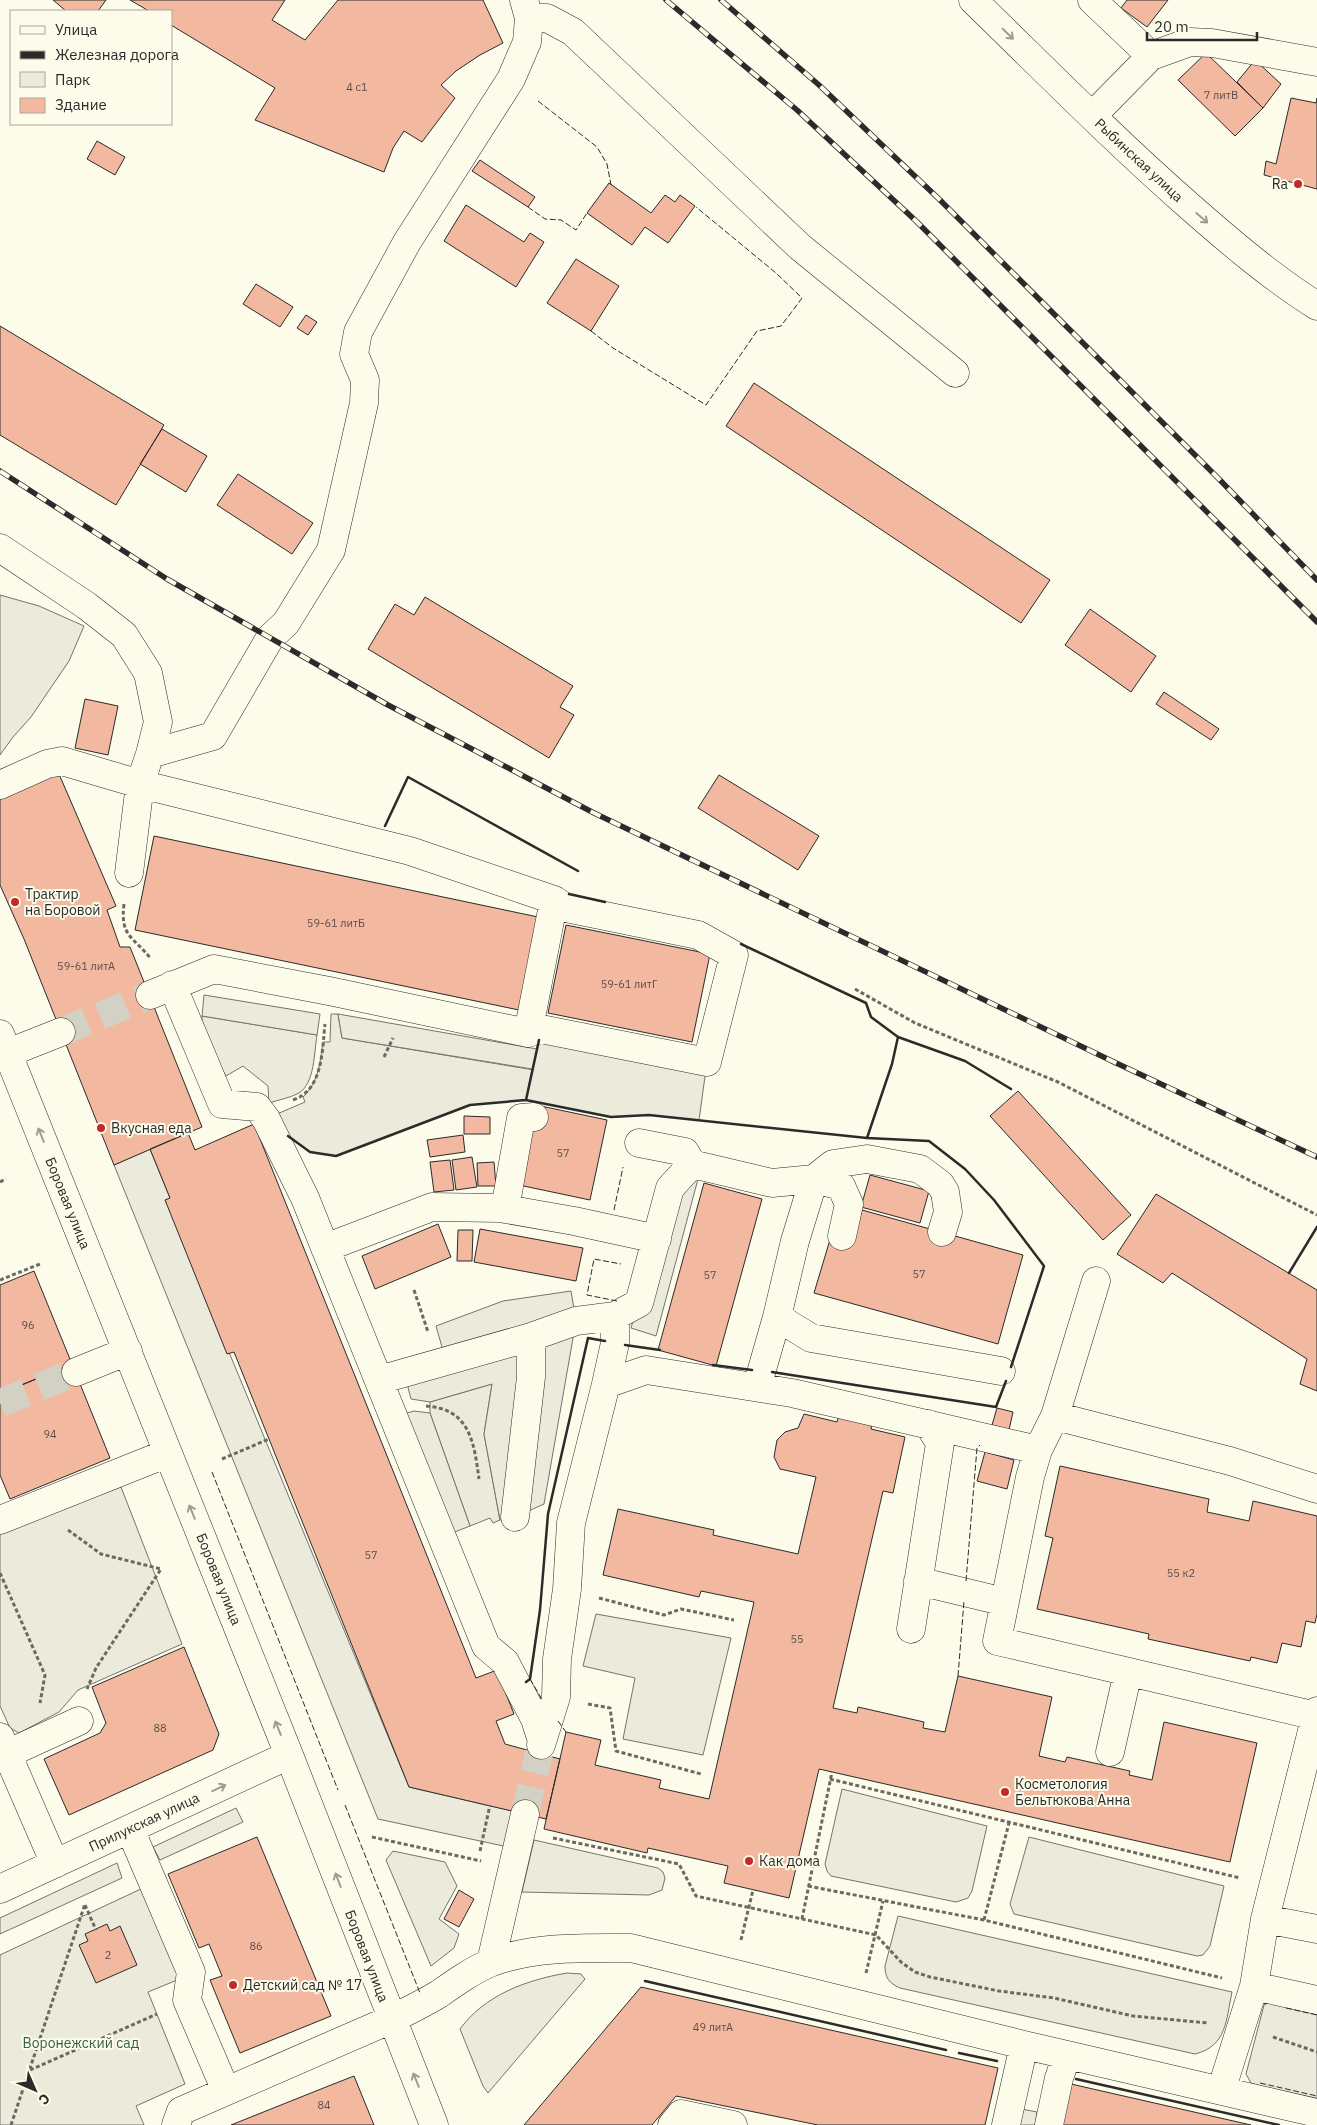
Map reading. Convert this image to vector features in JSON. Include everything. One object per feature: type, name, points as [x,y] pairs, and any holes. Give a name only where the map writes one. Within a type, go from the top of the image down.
[{"type":"street","name":"Рыбинская улица","points":[[973,0],[1092,116],[1232,244],[1317,306]]},
{"type":"street","points":[[1092,0],[1151,56]]},
{"type":"street","points":[[150,754],[213,736],[270,638],[286,623],[331,550],[364,403],[365,380],[354,354],[358,332],[407,242],[512,79],[528,42],[526,9],[572,32],[800,247],[955,374]]},
{"type":"street","points":[[1092,116],[1151,56],[1190,42],[1212,43],[1317,62]]},
{"type":"street","points":[[0,548],[86,606],[124,635],[148,673],[158,722],[140,784],[129,873]]},
{"type":"street","points":[[0,785],[47,764],[62,761],[140,784],[410,851],[554,900],[566,908],[698,935],[734,954],[707,1062],[541,1029],[528,1033],[214,969],[161,990],[222,1104],[257,1108],[266,1119],[305,1198],[486,1646],[505,1662],[532,1712],[541,1747],[556,1697],[557,1660],[567,1589],[572,1523],[615,1344],[615,1316]]},
{"type":"street","points":[[528,1033],[554,900]]},
{"type":"street","points":[[4,1047],[61,1032]]},
{"type":"street","name":"Боровая улица","points":[[4,1047],[128,1351],[434,2125]]},
{"type":"street","points":[[506,1209],[521,1118],[534,1117]]},
{"type":"street","points":[[638,1143],[685,1152],[692,1164],[734,1183],[772,1183],[814,1179],[842,1186],[850,1204],[842,1236]]},
{"type":"street","points":[[757,1387],[777,1317],[794,1241],[814,1179],[833,1164],[867,1159],[920,1169],[940,1184],[945,1192],[948,1212],[942,1232]]},
{"type":"street","points":[[378,1380],[531,1337],[576,1321],[615,1316],[639,1303],[670,1188],[692,1164]]},
{"type":"street","points":[[325,1248],[432,1208],[576,1209],[657,1239]]},
{"type":"street","points":[[1096,1281],[1055,1416],[1038,1450],[1030,1477],[997,1641],[1316,1713],[1265,1919],[1254,1986],[1221,2091]]},
{"type":"street","points":[[777,1317],[811,1338],[1001,1370]]},
{"type":"street","points":[[515,1517],[532,1377],[531,1337]]},
{"type":"street","points":[[76,1372],[128,1351]]},
{"type":"street","points":[[606,1384],[646,1370],[686,1367],[757,1387],[792,1392],[1038,1450]]},
{"type":"street","points":[[1055,1416],[1230,1461],[1317,1490]]},
{"type":"street","points":[[911,1629],[940,1443],[928,1424]]},
{"type":"street","points":[[0,1520],[168,1452]]},
{"type":"street","points":[[918,1581],[1005,1602]]},
{"type":"street","points":[[1110,1752],[1128,1672]]},
{"type":"street","points":[[56,1864],[13,1744],[79,1721]]},
{"type":"street","name":"Прилукская улица","points":[[0,1889],[289,1755]]},
{"type":"street","points":[[491,1962],[523,1822]]},
{"type":"street","points":[[130,1829],[191,1972],[187,2000],[226,2091]]},
{"type":"street","points":[[1265,1919],[1317,1929]]},
{"type":"street","points":[[176,2125],[181,2111],[392,2019],[491,1962],[544,1949],[631,1948],[1024,2045],[1317,2113]]},
{"type":"street","points":[[1254,1986],[1317,2000]]},
{"type":"street","points":[[1006,2125],[1024,2045]]},
{"type":"street","points":[[1049,2125],[1059,2078],[1067,2055]]},
{"type":"street","points":[[672,2125],[681,2114],[733,2125]]},
{"type":"path","points":[[129,873],[122,920],[128,935],[140,944],[161,990]]},
{"type":"path","points":[[855,989],[915,1023],[1058,1082],[1317,1215]]},
{"type":"path","points":[[257,1108],[269,1109],[303,1097],[311,1089],[317,1078],[329,991]]},
{"type":"path","points":[[0,1182],[6,1180]]},
{"type":"path","points":[[0,1280],[40,1264]]},
{"type":"path","points":[[414,1290],[438,1362]]},
{"type":"path","points":[[391,1412],[411,1405],[452,1412],[467,1429],[475,1452],[478,1479]]},
{"type":"path","points":[[222,1459],[269,1439]]},
{"type":"path","points":[[34,1505],[101,1554],[161,1569],[96,1668],[81,1703],[79,1721]]},
{"type":"path","points":[[0,1573],[45,1675],[13,1744]]},
{"type":"path","points":[[567,1589],[664,1615],[681,1609],[734,1620]]},
{"type":"path","points":[[556,1697],[610,1708],[616,1751],[701,1774]]},
{"type":"path","points":[[802,1919],[832,1772]]},
{"type":"path","points":[[830,1779],[1273,1886]]},
{"type":"path","points":[[482,1841],[490,1805]]},
{"type":"path","points":[[523,1822],[679,1864],[696,1896],[876,1935],[901,1962],[915,1972],[930,1977],[998,1991],[1054,1998],[1133,2016],[1197,2022],[1240,2029],[1264,2034],[1317,2052]]},
{"type":"path","points":[[984,1920],[1009,1822]]},
{"type":"path","points":[[372,1837],[512,1868]]},
{"type":"path","points":[[808,1886],[984,1920],[1254,1986]]},
{"type":"path","points":[[733,1973],[754,1890]]},
{"type":"path","points":[[859,2004],[884,1901]]},
{"type":"path","points":[[11,2125],[85,1904],[96,1930]]},
{"type":"path","points":[[30,2070],[187,2000]]},
{"type":"green space","points":[[331,1014],[338,1014],[342,1038],[534,1070],[526,1100],[470,1105],[336,1156],[310,1152],[288,1136],[277,1114],[305,1102],[303,1097],[316,1078],[323,1042],[330,1042]]},
{"type":"green space","points":[[202,1016],[317,1035],[311,1075],[308,1082],[299,1093],[269,1103],[268,1086],[243,1066],[226,1076],[202,1032]]},
{"type":"green space","points":[[150,1149],[170,1198],[166,1200],[409,1787],[517,1812],[508,1847],[378,1819],[114,1165]]},
{"type":"green space","points":[[492,1384],[484,1434],[500,1520],[493,1523],[490,1518],[470,1526],[430,1413],[430,1402]]},
{"type":"green space","points":[[121,1487],[182,1644],[78,1690],[59,1712],[19,1733],[10,1728],[0,1706],[0,1531]]},
{"type":"green space","points":[[596,1614],[731,1638],[703,1755],[623,1739],[635,1678],[583,1666]]},
{"type":"green space","points":[[842,1789],[987,1826],[972,1891],[968,1898],[956,1902],[831,1876],[825,1864]]},
{"type":"green space","points":[[236,1808],[243,1822],[160,1860],[153,1847]]},
{"type":"green space","points":[[1029,1837],[1224,1886],[1210,1946],[1203,1955],[1197,1956],[1014,1914],[1010,1904]]},
{"type":"green space","points":[[534,1840],[658,1868],[663,1872],[665,1878],[662,1890],[649,1895],[522,1892]]},
{"type":"green space","points":[[393,1851],[445,1862],[457,1886],[439,1919],[459,1934],[454,1948],[431,1966],[386,1860]]},
{"type":"green space","points":[[117,1863],[122,1878],[0,1934],[0,1918]]},
{"type":"green space","name":"Воронежский сад","points":[[143,1888],[182,1978],[148,1992],[185,2084],[136,2106],[144,2125],[0,2125],[0,1955]]},
{"type":"green space","points":[[898,1916],[1232,1992],[1226,2022],[1219,2038],[1213,2045],[1195,2054],[900,1988],[888,1980],[885,1966]]},
{"type":"green space","points":[[567,1973],[581,1974],[585,1979],[488,2093],[483,2086],[460,2029],[470,2017],[494,1998],[536,1980]]},
{"type":"green space","points":[[1270,2002],[1317,2012],[1317,2099],[1251,2083],[1246,2074],[1264,2005]]},
{"type":"green space","points":[[1016,2108],[1037,2112],[1035,2125],[1013,2125]]},
{"type":"shaded area","points":[[0,595],[39,606],[84,626],[69,661],[31,717],[0,755]]},
{"type":"shaded area","points":[[204,995],[320,1014],[317,1035],[202,1016]]},
{"type":"shaded area","points":[[338,1014],[537,1049],[541,1029],[707,1062],[699,1120],[649,1115],[611,1117],[526,1100],[532,1069],[342,1038]]},
{"type":"shaded area","points":[[698,1179],[656,1336],[631,1328],[670,1188]]},
{"type":"shaded area","points":[[571,1291],[576,1321],[544,1504],[515,1517],[500,1520],[484,1434],[492,1384],[430,1402],[411,1399],[404,1372],[446,1361],[436,1326],[503,1301]]},
{"type":"shaded area","points":[[414,1411],[430,1413],[470,1526],[442,1537],[393,1417]]},
{"type":"building","points":[[53,0],[106,0],[99,10],[65,10]]},
{"type":"building","points":[[130,0],[285,0],[272,20],[305,40],[338,0],[483,0],[503,43],[456,71],[441,85],[455,98],[422,142],[404,131],[393,148],[384,172],[255,120],[275,88],[172,26],[172,10],[147,10]]},
{"type":"building","points":[[1127,0],[1168,0],[1147,27],[1121,8]]},
{"type":"building","points":[[1206,53],[1263,108],[1235,136],[1178,80]]},
{"type":"building","points":[[1255,60],[1281,84],[1263,108],[1237,82]]},
{"type":"building","points":[[1291,98],[1316,103],[1317,98],[1317,189],[1264,175],[1266,161],[1276,164]]},
{"type":"building","points":[[97,141],[125,157],[115,175],[87,159]]},
{"type":"building","points":[[480,160],[535,197],[528,207],[472,171]]},
{"type":"building","points":[[609,183],[651,213],[665,195],[675,202],[680,195],[695,206],[668,243],[645,227],[632,245],[587,213]]},
{"type":"building","points":[[466,205],[524,242],[530,233],[544,242],[516,287],[444,241]]},
{"type":"building","points":[[576,259],[619,286],[591,331],[547,303]]},
{"type":"building","points":[[256,284],[293,307],[280,327],[243,304]]},
{"type":"building","points":[[306,315],[317,322],[308,335],[297,328]]},
{"type":"building","points":[[0,326],[164,425],[116,505],[0,435]]},
{"type":"building","points":[[754,383],[1050,580],[1021,623],[726,426]]},
{"type":"building","points":[[162,429],[207,456],[186,492],[140,464]]},
{"type":"building","points":[[238,474],[313,523],[292,554],[217,505]]},
{"type":"building","points":[[425,597],[573,686],[560,707],[574,715],[549,758],[368,649],[395,604],[414,615]]},
{"type":"building","points":[[1090,609],[1156,656],[1131,692],[1065,645]]},
{"type":"building","points":[[1164,692],[1219,729],[1211,740],[1156,704]]},
{"type":"building","points":[[85,699],[118,706],[108,755],[75,748]]},
{"type":"building","points":[[59,774],[116,906],[107,910],[120,947],[130,947],[202,1127],[114,1165],[24,939],[0,885],[0,797]]},
{"type":"building","points":[[719,775],[819,836],[798,870],[698,808]]},
{"type":"building","points":[[154,836],[538,917],[519,1010],[135,930]]},
{"type":"building","points":[[566,925],[710,954],[692,1042],[548,1013]]},
{"type":"building","points":[[1018,1091],[1131,1215],[1103,1240],[990,1116]]},
{"type":"building","points":[[536,1105],[607,1120],[590,1200],[519,1185]]},
{"type":"building","points":[[464,1116],[490,1117],[490,1134],[464,1134]]},
{"type":"building","points":[[254,1124],[476,1678],[497,1670],[514,1714],[496,1721],[505,1744],[560,1759],[546,1819],[409,1787],[234,1352],[227,1354],[165,1200],[170,1198],[150,1149],[188,1133],[195,1150]]},
{"type":"building","points":[[463,1135],[465,1152],[430,1157],[427,1140]]},
{"type":"building","points":[[472,1157],[477,1187],[456,1190],[452,1160]]},
{"type":"building","points":[[450,1160],[454,1190],[434,1192],[430,1162]]},
{"type":"building","points":[[494,1162],[496,1186],[478,1186],[477,1163]]},
{"type":"building","points":[[870,1175],[929,1191],[920,1223],[861,1207]]},
{"type":"building","points":[[704,1183],[762,1199],[716,1366],[658,1350]]},
{"type":"building","points":[[1156,1194],[1317,1290],[1317,1391],[1300,1384],[1307,1359],[1172,1273],[1163,1283],[1117,1254]]},
{"type":"building","points":[[862,1210],[1023,1255],[998,1344],[814,1293],[832,1233],[854,1239]]},
{"type":"building","points":[[438,1224],[451,1257],[375,1289],[362,1256]]},
{"type":"building","points":[[480,1229],[583,1248],[576,1281],[474,1262]]},
{"type":"building","points":[[458,1230],[473,1230],[472,1261],[457,1261]]},
{"type":"building","points":[[34,1271],[72,1364],[0,1394],[0,1285]]},
{"type":"building","points":[[72,1364],[110,1458],[10,1499],[0,1475],[0,1394]]},
{"type":"building","points":[[997,1408],[1013,1412],[1009,1430],[992,1425]]},
{"type":"building","points":[[804,1414],[837,1422],[839,1415],[872,1423],[871,1429],[905,1437],[893,1493],[883,1491],[833,1708],[857,1713],[858,1707],[924,1722],[923,1728],[945,1732],[958,1676],[1052,1697],[1039,1756],[1065,1762],[1067,1757],[1130,1771],[1129,1775],[1152,1780],[1164,1722],[1257,1743],[1230,1862],[819,1769],[789,1898],[724,1883],[728,1866],[648,1848],[647,1853],[544,1829],[566,1732],[601,1740],[595,1765],[661,1780],[659,1788],[709,1799],[754,1602],[701,1591],[699,1597],[603,1575],[618,1509],[714,1530],[713,1535],[798,1554],[816,1477],[780,1469],[774,1457],[777,1440],[785,1432],[798,1428]]},
{"type":"building","points":[[985,1452],[1014,1460],[1007,1489],[977,1481]]},
{"type":"building","points":[[1060,1466],[1209,1499],[1207,1512],[1249,1521],[1253,1501],[1317,1516],[1317,1614],[1315,1623],[1306,1621],[1301,1647],[1282,1643],[1277,1663],[1251,1657],[1250,1661],[1148,1639],[1149,1634],[1037,1609],[1053,1538],[1045,1536]]},
{"type":"building","points":[[184,1647],[219,1734],[213,1750],[69,1815],[44,1759],[100,1733],[106,1723],[92,1687]]},
{"type":"building","points":[[257,1837],[331,2016],[240,2053],[210,1980],[222,1976],[209,1944],[199,1948],[168,1874]]},
{"type":"building","points":[[459,1890],[474,1899],[459,1927],[444,1919]]},
{"type":"building","points":[[107,1924],[110,1931],[120,1926],[137,1965],[96,1983],[79,1945],[88,1941],[85,1934]]},
{"type":"building","points":[[641,1987],[998,2068],[985,2125],[818,2125],[676,2096],[652,2125],[524,2125]]},
{"type":"building","points":[[354,2076],[374,2125],[231,2125],[331,2085]]},
{"type":"building","points":[[1071,2084],[1251,2125],[1062,2125]]},
{"type":"tunnel","points":[[61,1032],[150,995]]},
{"type":"tunnel","points":[[0,1403],[76,1372]]},
{"type":"tunnel","points":[[525,1814],[539,1753]]},
{"type":"railway","points":[[666,0],[797,110],[916,221],[1317,622]]},
{"type":"railway","points":[[721,0],[819,85],[939,199],[1218,478],[1317,580]]},
{"type":"railway","points":[[0,471],[167,579],[388,705],[594,813],[1317,1157]]},
{"type":"fence","points":[[538,101],[597,147],[607,164],[611,185]]},
{"type":"fence","points":[[528,207],[545,219],[561,220],[576,230],[587,213]]},
{"type":"fence","points":[[591,331],[613,348],[706,405],[757,331],[781,326],[802,298],[776,273],[696,207]]},
{"type":"fence","points":[[614,1210],[623,1167]]},
{"type":"fence","points":[[617,1301],[587,1295],[594,1259],[621,1264]]},
{"type":"fence","points":[[966,1581],[977,1448],[980,1445]]},
{"type":"fence","points":[[212,1472],[338,1790]]},
{"type":"fence","points":[[958,1676],[964,1601]]},
{"type":"fence","points":[[530,1679],[543,1701]]},
{"type":"fence","points":[[558,1721],[566,1732]]},
{"type":"fence","points":[[345,1805],[420,1993]]},
{"type":"fence","points":[[1286,2008],[1317,2015]]},
{"type":"fence","points":[[1260,2083],[1317,2096]]},
{"type":"wall","points":[[385,826],[408,777],[578,871]]},
{"type":"wall","points":[[569,894],[605,902]]},
{"type":"wall","points":[[741,944],[866,1003],[871,1017],[898,1037],[965,1061],[1011,1089]]},
{"type":"wall","points":[[867,1138],[892,1064],[898,1037]]},
{"type":"wall","points":[[526,1100],[539,1040]]},
{"type":"wall","points":[[288,1136],[310,1152],[336,1156],[470,1105],[526,1100],[611,1117],[649,1115],[867,1138],[929,1141],[965,1169],[994,1200],[1044,1266],[1011,1367]]},
{"type":"wall","points":[[1289,1273],[1317,1227]]},
{"type":"wall","points":[[526,1682],[530,1679],[540,1610],[548,1514],[588,1338],[605,1341]]},
{"type":"wall","points":[[625,1345],[660,1350]]},
{"type":"wall","points":[[713,1365],[752,1370]]},
{"type":"wall","points":[[772,1372],[996,1407],[1006,1381]]},
{"type":"wall","points":[[645,1981],[946,2050]]},
{"type":"wall","points":[[959,2053],[997,2061]]},
{"type":"wall","points":[[1076,2079],[1279,2125]]},
{"type":"place","name":"Ra","points":[[1298,184]]},
{"type":"place","name":"Трактир на Боровой","points":[[15,902]]},
{"type":"place","name":"Вкусная еда","points":[[101,1128]]},
{"type":"place","name":"Косметология Бельтюкова Анна","points":[[1005,1792]]},
{"type":"place","name":"Как дома","points":[[749,1861]]},
{"type":"place","name":"Детский сад № 17","points":[[233,1985]]}]
